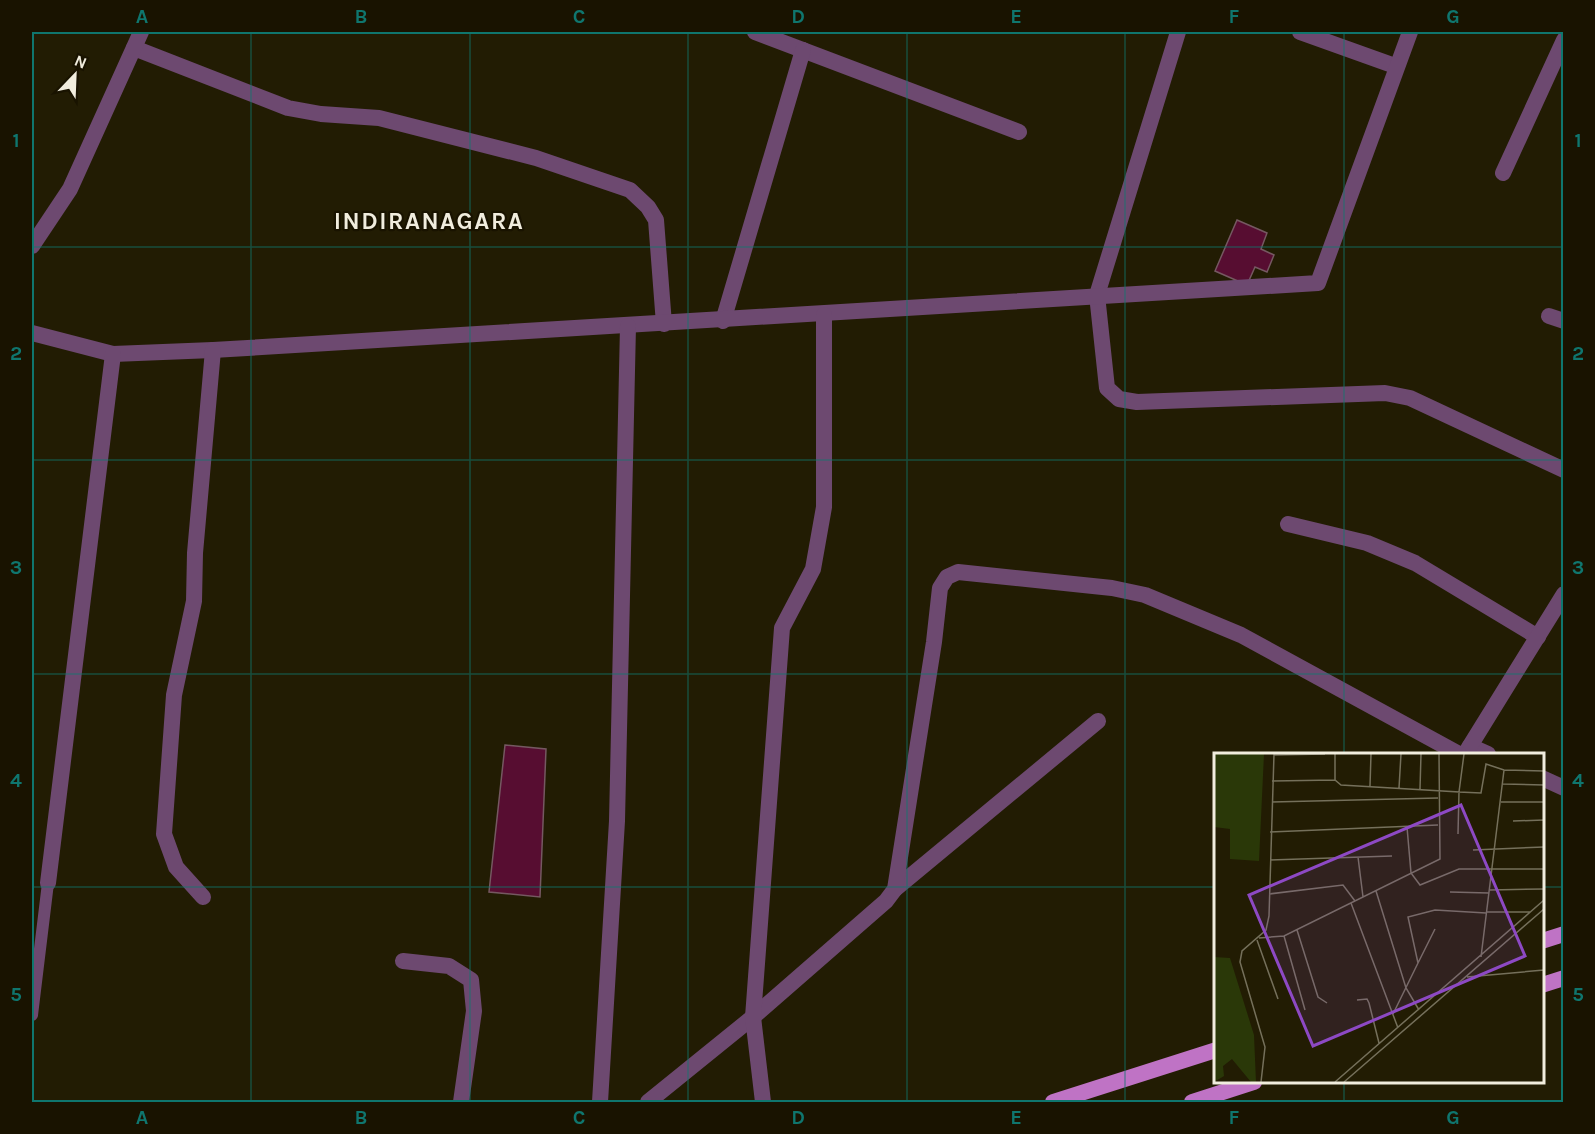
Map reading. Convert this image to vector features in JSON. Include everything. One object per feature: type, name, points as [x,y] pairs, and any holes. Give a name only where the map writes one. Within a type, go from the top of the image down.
[{"type":"main road","points":[[1544,940],[1563,934]]},
{"type":"main road","points":[[1544,984],[1563,978]]},
{"type":"main road","points":[[1053,1102],[1214,1050]]},
{"type":"main road","points":[[1192,1102],[1251,1083]]},
{"type":"street","points":[[32,246],[70,189],[141,32]]},
{"type":"street","points":[[755,32],[1018,132]]},
{"type":"street","points":[[1178,32],[1097,295],[1107,388],[1119,399],[1137,402],[1385,393],[1410,398],[1563,470]]},
{"type":"street","points":[[1300,32],[1395,66]]},
{"type":"street","points":[[32,333],[113,354],[723,321],[1097,295],[1318,283],[1395,66],[1410,32]]},
{"type":"street","points":[[1503,173],[1563,40]]},
{"type":"street","points":[[134,48],[288,108],[321,114],[380,118],[414,126],[536,158],[630,190],[648,207],[656,220],[664,324]]},
{"type":"street","points":[[723,321],[803,50]]},
{"type":"street","points":[[763,1102],[753,1017],[782,628],[813,569],[824,507],[824,315]]},
{"type":"street","points":[[600,1102],[617,821],[628,326]]},
{"type":"street","points":[[203,897],[176,867],[164,834],[174,695],[194,601],[195,553],[213,350]]},
{"type":"street","points":[[48,883],[113,354]]},
{"type":"street","points":[[1288,524],[1367,543],[1415,563],[1538,637]]},
{"type":"street","points":[[896,889],[934,642],[940,588],[947,577],[958,572],[1112,588],[1145,595],[1241,636],[1465,752],[1538,637],[1557,620],[1563,594]]},
{"type":"street","points":[[648,1102],[753,1017],[886,901],[896,889],[1098,721]]},
{"type":"street","points":[[1544,779],[1563,788]]},
{"type":"street","points":[[403,961],[449,966],[471,980],[474,1011],[461,1102]]},
{"type":"lane","points":[[32,1015],[48,883]]},
{"type":"building","points":[[1237,220],[1267,233],[1261,249],[1274,255],[1267,272],[1255,267],[1247,285],[1215,271]]},
{"type":"building","points":[[505,745],[546,749],[540,897],[489,892]]},
{"type":"district","name":"INDIRANAGARA","points":[[429,221]]}]
